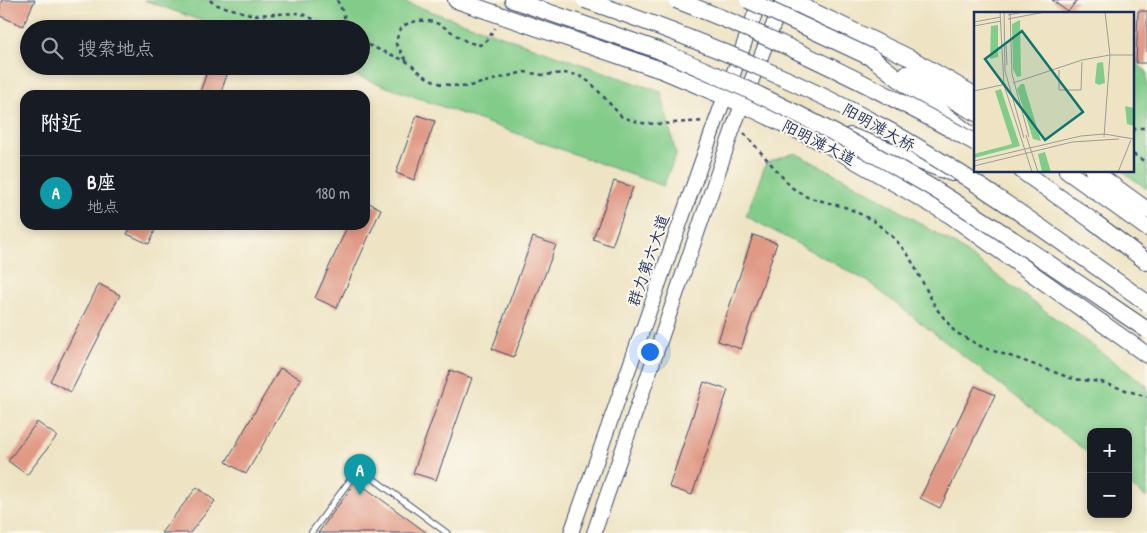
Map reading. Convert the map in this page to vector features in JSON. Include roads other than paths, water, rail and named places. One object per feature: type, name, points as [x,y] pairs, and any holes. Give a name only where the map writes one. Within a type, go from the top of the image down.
[{"type":"highway","name":"阳明滩大道","points":[[456,0],[664,71],[742,104],[830,146],[950,215],[1147,355]]},
{"type":"highway","points":[[513,0],[667,54],[824,126],[971,180]]},
{"type":"highway","name":"阳明滩大桥","points":[[585,0],[660,26],[752,63],[890,131],[1021,212],[1147,304]]},
{"type":"highway","name":"阳明滩大桥","points":[[676,0],[814,58],[909,106],[974,142]]},
{"type":"highway","points":[[748,0],[927,85],[974,112]]},
{"type":"highway","points":[[789,0],[910,58],[974,95]]},
{"type":"highway","points":[[872,58],[974,136]]},
{"type":"highway","points":[[824,126],[962,206],[1147,330]]},
{"type":"highway","points":[[1023,172],[1147,262]]},
{"type":"highway","points":[[1068,172],[1147,228]]},
{"type":"highway","points":[[1094,172],[1147,210]]},
{"type":"main road","name":"群力第六大道","points":[[571,533],[724,96],[760,0]]},
{"type":"main road","points":[[594,533],[735,122],[783,0]]},
{"type":"lane","points":[[311,533],[359,468],[447,533]]},
{"type":"place","name":"B座","points":[[360,495]]}]
